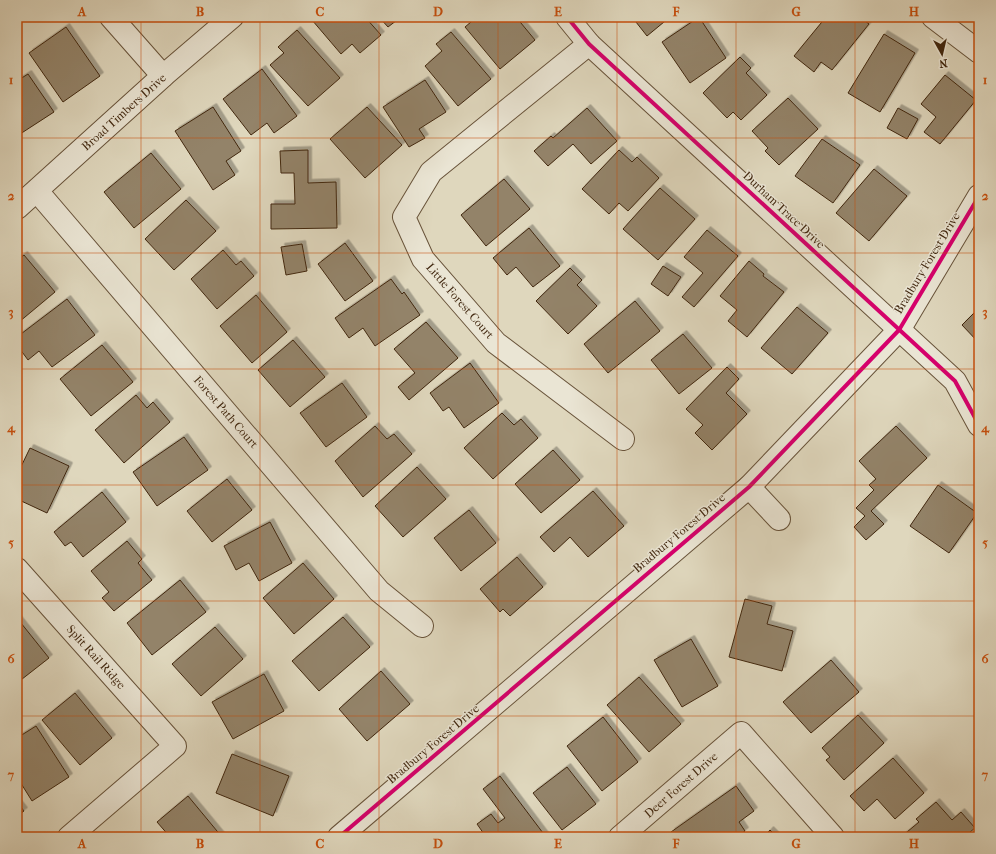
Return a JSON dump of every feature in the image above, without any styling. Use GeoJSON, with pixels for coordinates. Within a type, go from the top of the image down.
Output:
{"type":"FeatureCollection","features":[{"type":"Feature","properties":{"kind":"street"},"geometry":{"type":"LineString","coordinates":[[111,17],[163,76]]}},
{"type":"Feature","properties":{"kind":"street","name":"Broad Timbers Drive"},"geometry":{"type":"LineString","coordinates":[[17,208],[163,76],[232,17]]}},
{"type":"Feature","properties":{"kind":"street","name":"Durham Trace Drive"},"geometry":{"type":"LineString","coordinates":[[567,17],[589,44],[955,382],[979,425]]}},
{"type":"Feature","properties":{"kind":"street"},"geometry":{"type":"LineString","coordinates":[[933,17],[979,52]]}},
{"type":"Feature","properties":{"kind":"street","name":"Little Forest Court"},"geometry":{"type":"LineString","coordinates":[[589,44],[431,172],[404,217],[423,260],[496,343],[623,439]]}},
{"type":"Feature","properties":{"kind":"street","name":"Forest Path Court"},"geometry":{"type":"LineString","coordinates":[[37,191],[379,591],[422,626]]}},
{"type":"Feature","properties":{"kind":"street","name":"Bradbury Forest Drive"},"geometry":{"type":"LineString","coordinates":[[339,837],[749,487],[899,330],[979,196]]}},
{"type":"Feature","properties":{"kind":"street"},"geometry":{"type":"LineString","coordinates":[[749,487],[779,519]]}},
{"type":"Feature","properties":{"kind":"street","name":"Split Rail Ridge"},"geometry":{"type":"LineString","coordinates":[[17,569],[175,746],[69,837]]}},
{"type":"Feature","properties":{"kind":"street","name":"Deer Forest Drive"},"geometry":{"type":"LineString","coordinates":[[620,837],[741,733],[833,837]]}},
{"type":"Feature","properties":{"kind":"building"},"geometry":{"type":"Polygon","coordinates":[[[315,17],[365,17],[381,35],[360,53],[352,44],[341,54],[312,20],[315,17]]]}},
{"type":"Feature","properties":{"kind":"building"},"geometry":{"type":"Polygon","coordinates":[[[379,17],[401,17],[388,27],[379,17]]]}},
{"type":"Feature","properties":{"kind":"building"},"geometry":{"type":"Polygon","coordinates":[[[477,17],[516,17],[535,40],[500,69],[465,27],[477,17]]]}},
{"type":"Feature","properties":{"kind":"building"},"geometry":{"type":"Polygon","coordinates":[[[632,17],[670,17],[647,36],[632,17]]]}},
{"type":"Feature","properties":{"kind":"building"},"geometry":{"type":"Polygon","coordinates":[[[699,17],[726,58],[690,83],[662,42],[699,17]]]}},
{"type":"Feature","properties":{"kind":"building"},"geometry":{"type":"Polygon","coordinates":[[[826,17],[860,17],[869,24],[832,70],[821,62],[814,72],[794,56],[826,17]]]}},
{"type":"Feature","properties":{"kind":"building"},"geometry":{"type":"Polygon","coordinates":[[[66,27],[100,76],[63,102],[29,53],[66,27]]]}},
{"type":"Feature","properties":{"kind":"building"},"geometry":{"type":"Polygon","coordinates":[[[297,30],[340,78],[308,106],[270,65],[284,53],[278,47],[297,30]]]}},
{"type":"Feature","properties":{"kind":"building"},"geometry":{"type":"Polygon","coordinates":[[[451,32],[491,79],[458,106],[425,66],[442,51],[436,44],[451,32]]]}},
{"type":"Feature","properties":{"kind":"building"},"geometry":{"type":"Polygon","coordinates":[[[884,34],[915,53],[880,112],[848,93],[884,34]]]}},
{"type":"Feature","properties":{"kind":"building"},"geometry":{"type":"Polygon","coordinates":[[[740,57],[751,68],[746,73],[767,95],[741,120],[733,112],[727,118],[703,93],[740,57]]]}},
{"type":"Feature","properties":{"kind":"building"},"geometry":{"type":"Polygon","coordinates":[[[262,69],[297,116],[274,133],[267,123],[251,135],[223,99],[262,69]]]}},
{"type":"Feature","properties":{"kind":"building"},"geometry":{"type":"Polygon","coordinates":[[[28,74],[54,112],[17,136],[17,81],[28,74]]]}},
{"type":"Feature","properties":{"kind":"building"},"geometry":{"type":"Polygon","coordinates":[[[945,75],[976,100],[940,144],[924,132],[936,117],[921,104],[945,75]]]}},
{"type":"Feature","properties":{"kind":"building"},"geometry":{"type":"Polygon","coordinates":[[[425,80],[446,112],[419,129],[425,138],[409,147],[383,107],[425,80]]]}},
{"type":"Feature","properties":{"kind":"building"},"geometry":{"type":"Polygon","coordinates":[[[788,98],[818,129],[779,165],[765,151],[768,148],[752,131],[788,98]]]}},
{"type":"Feature","properties":{"kind":"building"},"geometry":{"type":"Polygon","coordinates":[[[213,107],[241,151],[226,161],[235,175],[213,190],[175,131],[213,107]]]}},
{"type":"Feature","properties":{"kind":"building"},"geometry":{"type":"Polygon","coordinates":[[[367,107],[402,145],[365,178],[330,139],[367,107]]]}},
{"type":"Feature","properties":{"kind":"building"},"geometry":{"type":"Polygon","coordinates":[[[587,108],[617,141],[591,164],[573,144],[548,166],[534,151],[551,136],[553,138],[587,108]]]}},
{"type":"Feature","properties":{"kind":"building"},"geometry":{"type":"Polygon","coordinates":[[[898,108],[918,119],[907,139],[887,128],[898,108]]]}},
{"type":"Feature","properties":{"kind":"building"},"geometry":{"type":"Polygon","coordinates":[[[822,139],[860,165],[833,203],[795,176],[822,139]]]}},
{"type":"Feature","properties":{"kind":"building"},"geometry":{"type":"Polygon","coordinates":[[[308,150],[308,183],[336,182],[337,228],[271,229],[271,204],[295,204],[294,173],[281,173],[280,151],[308,150]]]}},
{"type":"Feature","properties":{"kind":"building"},"geometry":{"type":"Polygon","coordinates":[[[619,150],[632,162],[637,157],[659,178],[628,211],[619,203],[609,214],[582,189],[619,150]]]}},
{"type":"Feature","properties":{"kind":"building"},"geometry":{"type":"Polygon","coordinates":[[[151,153],[181,189],[134,228],[104,192],[151,153]]]}},
{"type":"Feature","properties":{"kind":"building"},"geometry":{"type":"Polygon","coordinates":[[[874,169],[907,196],[869,241],[836,213],[874,169]]]}},
{"type":"Feature","properties":{"kind":"building"},"geometry":{"type":"Polygon","coordinates":[[[504,179],[530,209],[486,246],[461,215],[504,179]]]}},
{"type":"Feature","properties":{"kind":"building"},"geometry":{"type":"Polygon","coordinates":[[[660,188],[695,219],[658,260],[623,229],[660,188]]]}},
{"type":"Feature","properties":{"kind":"building"},"geometry":{"type":"Polygon","coordinates":[[[186,200],[216,231],[174,270],[145,239],[186,200]]]}},
{"type":"Feature","properties":{"kind":"building"},"geometry":{"type":"Polygon","coordinates":[[[529,228],[560,266],[533,287],[516,267],[507,275],[493,258],[529,228]]]}},
{"type":"Feature","properties":{"kind":"building"},"geometry":{"type":"Polygon","coordinates":[[[707,230],[738,256],[694,307],[682,297],[703,273],[684,257],[707,230]]]}},
{"type":"Feature","properties":{"kind":"building"},"geometry":{"type":"Polygon","coordinates":[[[345,243],[373,281],[345,301],[318,264],[345,243]]]}},
{"type":"Feature","properties":{"kind":"building"},"geometry":{"type":"Polygon","coordinates":[[[302,244],[307,271],[286,275],[281,247],[302,244]]]}},
{"type":"Feature","properties":{"kind":"building"},"geometry":{"type":"Polygon","coordinates":[[[223,250],[236,265],[241,261],[254,276],[217,309],[191,279],[223,250]]]}},
{"type":"Feature","properties":{"kind":"building"},"geometry":{"type":"Polygon","coordinates":[[[24,255],[55,292],[19,322],[17,319],[17,260],[24,255]]]}},
{"type":"Feature","properties":{"kind":"building"},"geometry":{"type":"Polygon","coordinates":[[[749,261],[764,274],[763,276],[784,292],[747,337],[728,321],[737,310],[720,296],[749,261]]]}},
{"type":"Feature","properties":{"kind":"building"},"geometry":{"type":"Polygon","coordinates":[[[663,266],[681,277],[668,296],[651,284],[663,266]]]}},
{"type":"Feature","properties":{"kind":"building"},"geometry":{"type":"Polygon","coordinates":[[[570,268],[582,280],[577,285],[597,306],[568,334],[536,301],[570,268]]]}},
{"type":"Feature","properties":{"kind":"building"},"geometry":{"type":"Polygon","coordinates":[[[391,279],[402,294],[404,292],[420,315],[375,346],[363,328],[349,338],[335,318],[391,279]]]}},
{"type":"Feature","properties":{"kind":"building"},"geometry":{"type":"Polygon","coordinates":[[[256,295],[287,332],[252,363],[220,326],[256,295]]]}},
{"type":"Feature","properties":{"kind":"building"},"geometry":{"type":"Polygon","coordinates":[[[67,299],[95,335],[52,367],[39,351],[28,360],[17,345],[17,337],[67,299]]]}},
{"type":"Feature","properties":{"kind":"building"},"geometry":{"type":"Polygon","coordinates":[[[635,301],[660,331],[608,373],[584,344],[635,301]]]}},
{"type":"Feature","properties":{"kind":"building"},"geometry":{"type":"Polygon","coordinates":[[[797,307],[828,333],[792,374],[761,348],[797,307]]]}},
{"type":"Feature","properties":{"kind":"building"},"geometry":{"type":"Polygon","coordinates":[[[979,308],[979,343],[962,325],[979,308]]]}},
{"type":"Feature","properties":{"kind":"building"},"geometry":{"type":"Polygon","coordinates":[[[426,322],[458,358],[409,400],[398,387],[415,373],[394,349],[426,322]]]}},
{"type":"Feature","properties":{"kind":"building"},"geometry":{"type":"Polygon","coordinates":[[[683,334],[712,368],[679,394],[651,360],[683,334]]]}},
{"type":"Feature","properties":{"kind":"building"},"geometry":{"type":"Polygon","coordinates":[[[293,340],[325,377],[290,407],[258,370],[293,340]]]}},
{"type":"Feature","properties":{"kind":"building"},"geometry":{"type":"Polygon","coordinates":[[[102,345],[133,382],[91,416],[60,379],[102,345]]]}},
{"type":"Feature","properties":{"kind":"building"},"geometry":{"type":"Polygon","coordinates":[[[470,363],[499,403],[464,428],[449,407],[443,411],[430,393],[470,363]]]}},
{"type":"Feature","properties":{"kind":"building"},"geometry":{"type":"Polygon","coordinates":[[[727,367],[739,379],[726,393],[747,414],[712,450],[695,433],[703,425],[686,409],[727,367]]]}},
{"type":"Feature","properties":{"kind":"building"},"geometry":{"type":"Polygon","coordinates":[[[342,383],[367,417],[326,447],[300,413],[342,383]]]}},
{"type":"Feature","properties":{"kind":"building"},"geometry":{"type":"Polygon","coordinates":[[[136,395],[147,408],[153,402],[170,422],[124,463],[95,430],[136,395]]]}},
{"type":"Feature","properties":{"kind":"building"},"geometry":{"type":"Polygon","coordinates":[[[502,413],[514,425],[521,419],[538,438],[493,479],[464,448],[502,413]]]}},
{"type":"Feature","properties":{"kind":"building"},"geometry":{"type":"Polygon","coordinates":[[[375,426],[387,439],[394,434],[412,454],[363,497],[335,461],[375,426]]]}},
{"type":"Feature","properties":{"kind":"building"},"geometry":{"type":"Polygon","coordinates":[[[896,426],[927,458],[871,511],[884,524],[866,540],[854,527],[865,516],[856,508],[874,490],[869,485],[876,479],[859,461],[896,426]]]}},
{"type":"Feature","properties":{"kind":"building"},"geometry":{"type":"Polygon","coordinates":[[[184,437],[208,470],[157,506],[133,472],[184,437]]]}},
{"type":"Feature","properties":{"kind":"building"},"geometry":{"type":"Polygon","coordinates":[[[30,448],[69,466],[47,513],[17,499],[17,475],[30,448]]]}},
{"type":"Feature","properties":{"kind":"building"},"geometry":{"type":"Polygon","coordinates":[[[553,450],[580,480],[541,513],[515,484],[553,450]]]}},
{"type":"Feature","properties":{"kind":"building"},"geometry":{"type":"Polygon","coordinates":[[[417,467],[446,499],[403,537],[375,506],[417,467]]]}},
{"type":"Feature","properties":{"kind":"building"},"geometry":{"type":"Polygon","coordinates":[[[227,479],[252,510],[212,542],[187,511],[227,479]]]}},
{"type":"Feature","properties":{"kind":"building"},"geometry":{"type":"Polygon","coordinates":[[[938,485],[977,513],[949,553],[910,526],[938,485]]]}},
{"type":"Feature","properties":{"kind":"building"},"geometry":{"type":"Polygon","coordinates":[[[593,491],[624,526],[588,557],[570,537],[554,552],[540,537],[593,491]]]}},
{"type":"Feature","properties":{"kind":"building"},"geometry":{"type":"Polygon","coordinates":[[[102,492],[126,522],[83,557],[71,542],[65,546],[54,532],[102,492]]]}},
{"type":"Feature","properties":{"kind":"building"},"geometry":{"type":"Polygon","coordinates":[[[469,510],[496,543],[461,571],[434,538],[469,510]]]}},
{"type":"Feature","properties":{"kind":"building"},"geometry":{"type":"Polygon","coordinates":[[[270,522],[292,563],[259,581],[249,563],[236,570],[224,546],[270,522]]]}},
{"type":"Feature","properties":{"kind":"building"},"geometry":{"type":"Polygon","coordinates":[[[127,541],[142,559],[138,563],[152,580],[114,611],[102,598],[109,592],[91,571],[127,541]]]}},
{"type":"Feature","properties":{"kind":"building"},"geometry":{"type":"Polygon","coordinates":[[[517,557],[543,587],[510,616],[503,609],[500,612],[480,589],[517,557]]]}},
{"type":"Feature","properties":{"kind":"building"},"geometry":{"type":"Polygon","coordinates":[[[303,563],[334,599],[294,634],[263,598],[303,563]]]}},
{"type":"Feature","properties":{"kind":"building"},"geometry":{"type":"Polygon","coordinates":[[[180,580],[206,612],[152,655],[127,623],[180,580]]]}},
{"type":"Feature","properties":{"kind":"building"},"geometry":{"type":"Polygon","coordinates":[[[745,599],[772,606],[767,624],[793,631],[782,671],[729,657],[745,599]]]}},
{"type":"Feature","properties":{"kind":"building"},"geometry":{"type":"Polygon","coordinates":[[[343,617],[370,647],[319,691],[292,661],[343,617]]]}},
{"type":"Feature","properties":{"kind":"building"},"geometry":{"type":"Polygon","coordinates":[[[17,618],[49,658],[17,683],[17,618]]]}},
{"type":"Feature","properties":{"kind":"building"},"geometry":{"type":"Polygon","coordinates":[[[215,627],[243,659],[201,696],[172,664],[215,627]]]}},
{"type":"Feature","properties":{"kind":"building"},"geometry":{"type":"Polygon","coordinates":[[[691,639],[718,686],[682,707],[654,660],[691,639]]]}},
{"type":"Feature","properties":{"kind":"building"},"geometry":{"type":"Polygon","coordinates":[[[831,660],[859,692],[811,733],[783,702],[831,660]]]}},
{"type":"Feature","properties":{"kind":"building"},"geometry":{"type":"Polygon","coordinates":[[[381,671],[410,704],[367,741],[339,709],[381,671]]]}},
{"type":"Feature","properties":{"kind":"building"},"geometry":{"type":"Polygon","coordinates":[[[264,674],[284,711],[233,739],[212,702],[264,674]]]}},
{"type":"Feature","properties":{"kind":"building"},"geometry":{"type":"Polygon","coordinates":[[[639,677],[681,724],[649,752],[607,705],[639,677]]]}},
{"type":"Feature","properties":{"kind":"building"},"geometry":{"type":"Polygon","coordinates":[[[75,693],[112,738],[80,765],[42,720],[75,693]]]}},
{"type":"Feature","properties":{"kind":"building"},"geometry":{"type":"Polygon","coordinates":[[[858,715],[884,743],[844,780],[826,760],[830,757],[822,748],[858,715]]]}},
{"type":"Feature","properties":{"kind":"building"},"geometry":{"type":"Polygon","coordinates":[[[603,717],[638,762],[602,791],[567,746],[603,717]]]}},
{"type":"Feature","properties":{"kind":"building"},"geometry":{"type":"Polygon","coordinates":[[[36,726],[69,777],[32,801],[17,777],[17,738],[36,726]]]}},
{"type":"Feature","properties":{"kind":"building"},"geometry":{"type":"Polygon","coordinates":[[[232,754],[289,776],[273,816],[216,793],[232,754]]]}},
{"type":"Feature","properties":{"kind":"building"},"geometry":{"type":"Polygon","coordinates":[[[893,758],[924,793],[895,819],[877,799],[864,811],[850,796],[893,758]]]}},
{"type":"Feature","properties":{"kind":"building"},"geometry":{"type":"Polygon","coordinates":[[[567,767],[596,804],[562,830],[533,793],[567,767]]]}},
{"type":"Feature","properties":{"kind":"building"},"geometry":{"type":"Polygon","coordinates":[[[500,776],[546,837],[486,837],[477,824],[491,814],[498,823],[505,818],[483,789],[500,776]]]}},
{"type":"Feature","properties":{"kind":"building"},"geometry":{"type":"Polygon","coordinates":[[[736,786],[754,811],[739,822],[745,831],[737,837],[674,837],[671,832],[736,786]]]}},
{"type":"Feature","properties":{"kind":"building"},"geometry":{"type":"Polygon","coordinates":[[[188,796],[222,837],[170,837],[157,822],[188,796]]]}},
{"type":"Feature","properties":{"kind":"building"},"geometry":{"type":"Polygon","coordinates":[[[17,802],[24,811],[17,816],[17,802]]]}},
{"type":"Feature","properties":{"kind":"building"},"geometry":{"type":"Polygon","coordinates":[[[936,802],[952,820],[961,812],[975,828],[964,837],[901,837],[919,822],[916,819],[936,802]]]}},
{"type":"Feature","properties":{"kind":"building"},"geometry":{"type":"Polygon","coordinates":[[[770,830],[777,837],[764,837],[770,830]]]}},
{"type":"Feature","properties":{"kind":"cycle path"},"geometry":{"type":"LineString","coordinates":[[567,17],[589,44],[955,381],[979,425]]}},
{"type":"Feature","properties":{"kind":"cycle path"},"geometry":{"type":"LineString","coordinates":[[339,837],[749,487],[899,330],[979,196]]}}]}
